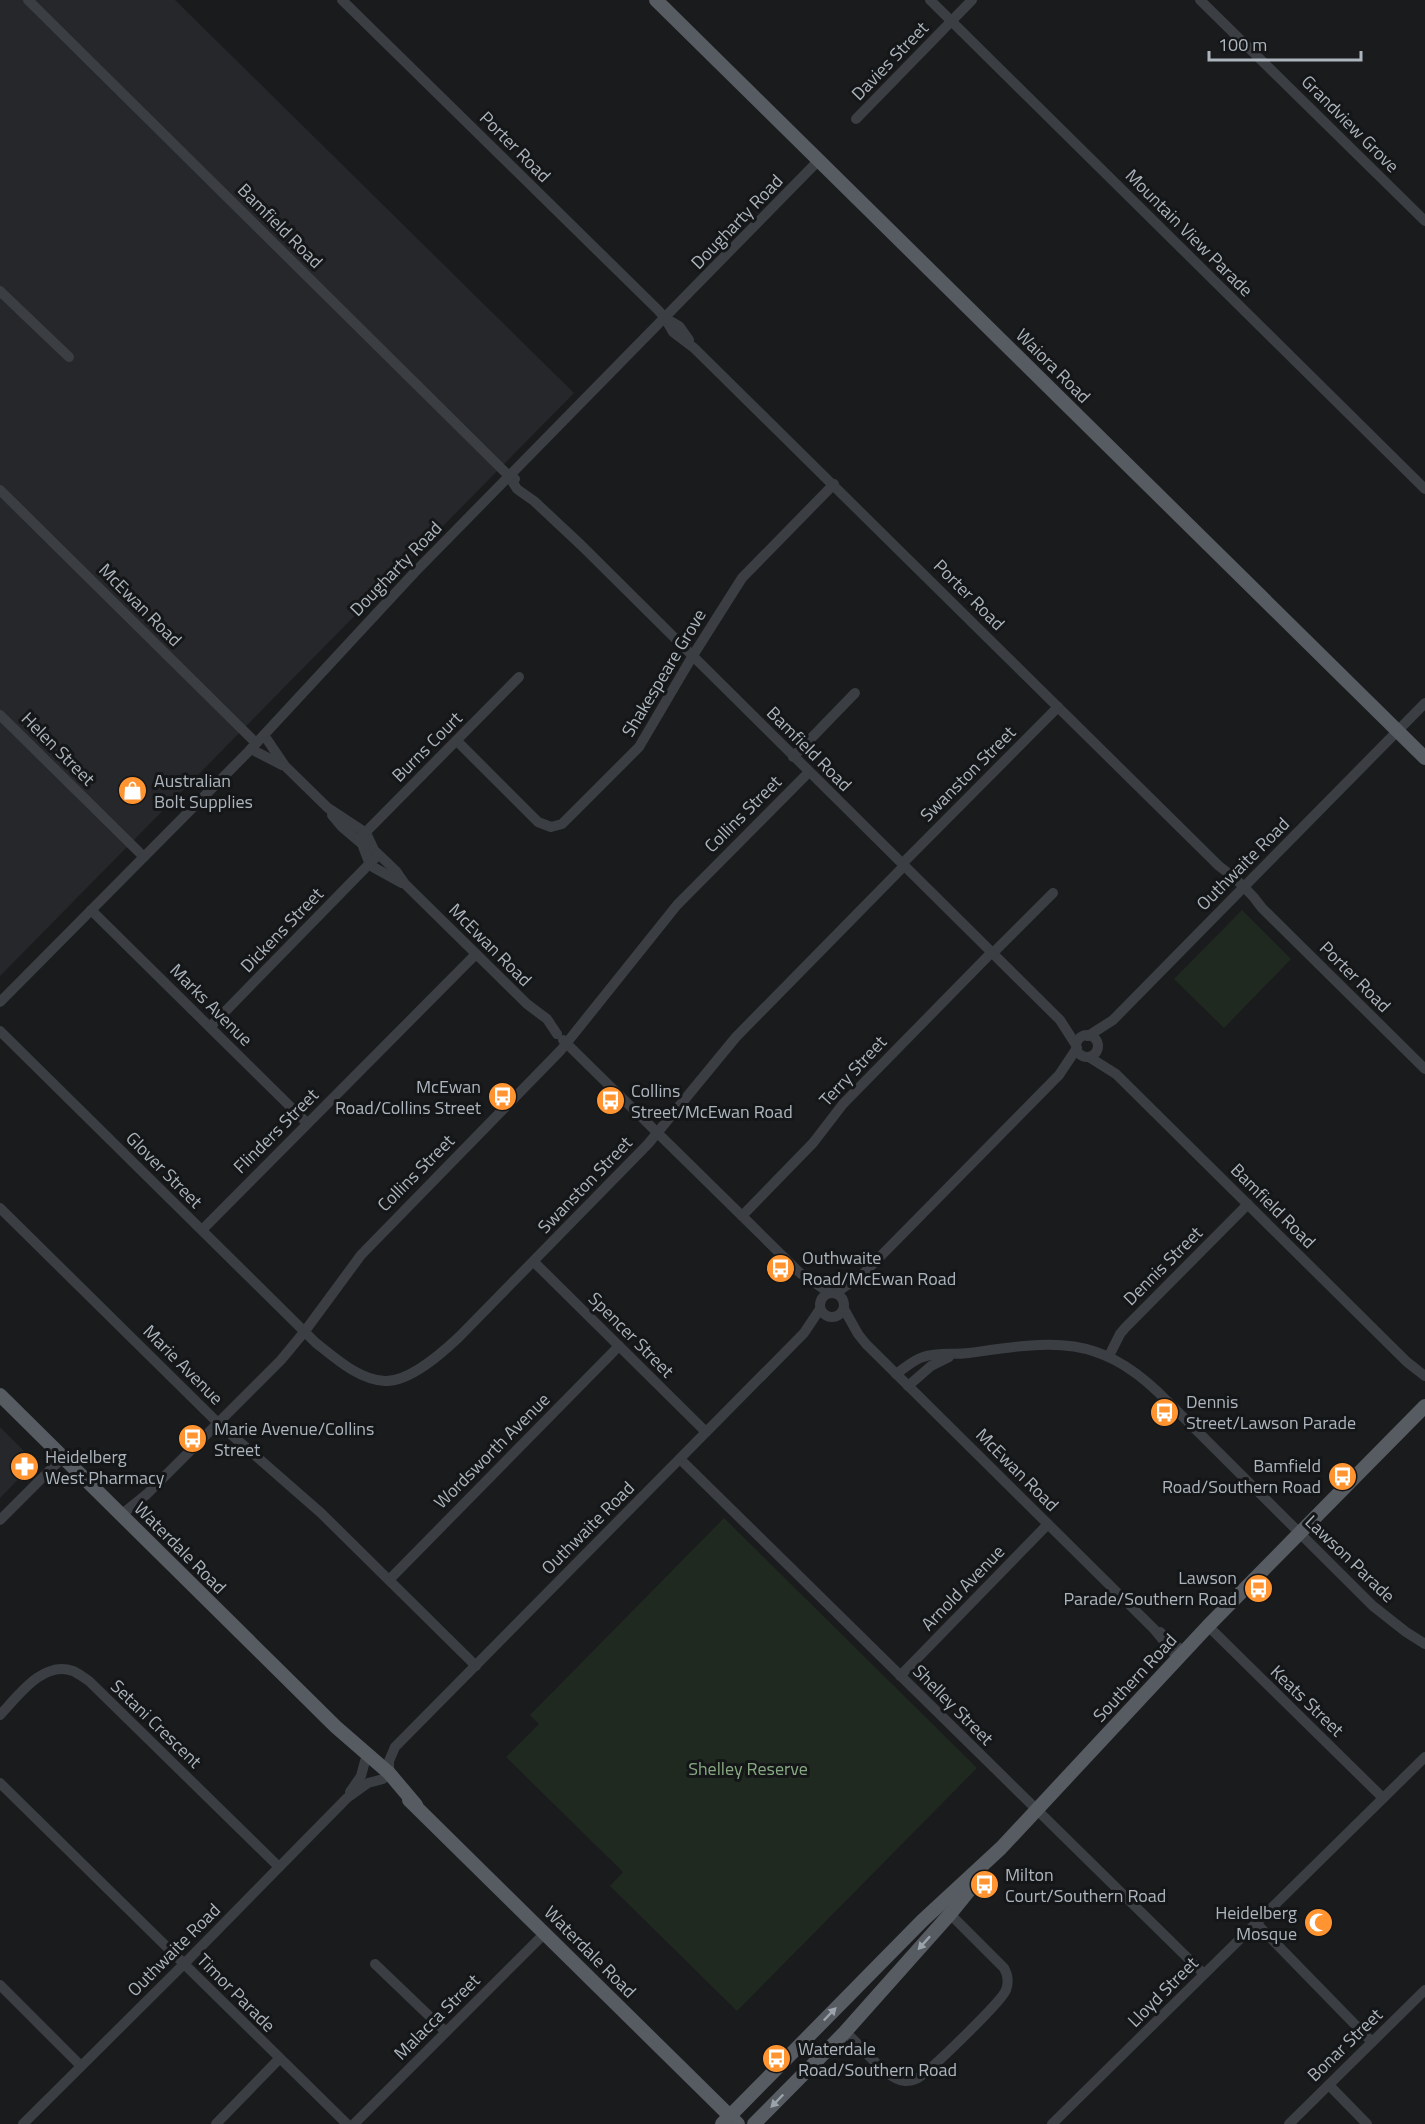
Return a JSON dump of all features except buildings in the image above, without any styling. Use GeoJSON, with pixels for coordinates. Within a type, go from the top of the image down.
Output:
{"type":"FeatureCollection","features":[{"type":"Feature","properties":{"kind":"main road","name":"Waiora Road"},"geometry":{"type":"LineString","coordinates":[[656,0],[1425,758]]}},
{"type":"Feature","properties":{"kind":"main road","name":"Waterdale Road"},"geometry":{"type":"LineString","coordinates":[[0,1395],[545,1933],[730,2121]]}},
{"type":"Feature","properties":{"kind":"main road","name":"Southern Road"},"geometry":{"type":"LineString","coordinates":[[730,2121],[922,1921],[1001,1848],[1208,1626],[1425,1406]]}},
{"type":"Feature","properties":{"kind":"main road","name":"Southern Road"},"geometry":{"type":"LineString","coordinates":[[754,2124],[845,2031],[950,1914],[1001,1848]]}},
{"type":"Feature","properties":{"kind":"street","name":"Bamfield Road"},"geometry":{"type":"LineString","coordinates":[[28,0],[509,476],[522,484],[534,501],[1060,1020],[1087,1036]]}},
{"type":"Feature","properties":{"kind":"street","name":"Porter Road"},"geometry":{"type":"LineString","coordinates":[[342,0],[665,318],[679,326],[694,348],[1425,1069]]}},
{"type":"Feature","properties":{"kind":"street","name":"Mountain View Parade"},"geometry":{"type":"LineString","coordinates":[[930,0],[1425,489]]}},
{"type":"Feature","properties":{"kind":"street","name":"Davies Street"},"geometry":{"type":"LineString","coordinates":[[856,119],[972,0]]}},
{"type":"Feature","properties":{"kind":"street","name":"Grandview Grove"},"geometry":{"type":"LineString","coordinates":[[1200,0],[1425,221]]}},
{"type":"Feature","properties":{"kind":"street","name":"Dougharty Road"},"geometry":{"type":"LineString","coordinates":[[0,1002],[257,742],[414,573],[819,160]]}},
{"type":"Feature","properties":{"kind":"street"},"geometry":{"type":"LineString","coordinates":[[0,291],[69,357]]}},
{"type":"Feature","properties":{"kind":"street","name":"Shakespeare Grove"},"geometry":{"type":"LineString","coordinates":[[457,741],[538,822],[556,826],[573,815],[635,752],[747,571],[834,484]]}},
{"type":"Feature","properties":{"kind":"street","name":"McEwan Road"},"geometry":{"type":"LineString","coordinates":[[0,490],[257,742],[328,808],[337,822],[362,837],[396,871],[405,884],[527,1004],[547,1019],[557,1035],[800,1273],[838,1299],[858,1334]]}},
{"type":"Feature","properties":{"kind":"street","name":"Burns Court"},"geometry":{"type":"LineString","coordinates":[[362,837],[519,677]]}},
{"type":"Feature","properties":{"kind":"street"},"geometry":{"type":"LineString","coordinates":[[793,757],[855,693]]}},
{"type":"Feature","properties":{"kind":"street","name":"Outhwaite Road"},"geometry":{"type":"LineString","coordinates":[[1097,1046],[1113,1020],[1425,704]]}},
{"type":"Feature","properties":{"kind":"street","name":"Swanston Street"},"geometry":{"type":"LineString","coordinates":[[305,1331],[316,1343],[352,1369],[382,1381],[394,1380],[419,1369],[443,1352],[534,1262],[658,1133],[736,1037],[1058,707]]}},
{"type":"Feature","properties":{"kind":"street","name":"Helen Street"},"geometry":{"type":"LineString","coordinates":[[0,715],[144,857]]}},
{"type":"Feature","properties":{"kind":"street","name":"McEwan Road"},"geometry":{"type":"LineString","coordinates":[[257,742],[285,766]]}},
{"type":"Feature","properties":{"kind":"street","name":"Collins Street"},"geometry":{"type":"LineString","coordinates":[[124,1518],[281,1360],[368,1246],[566,1043],[677,905],[808,772]]}},
{"type":"Feature","properties":{"kind":"street","name":"McEwan Road"},"geometry":{"type":"LineString","coordinates":[[362,837],[370,864],[405,884]]}},
{"type":"Feature","properties":{"kind":"street","name":"Dickens Street"},"geometry":{"type":"LineString","coordinates":[[210,1027],[378,855]]}},
{"type":"Feature","properties":{"kind":"street","name":"Terry Street"},"geometry":{"type":"LineString","coordinates":[[742,1216],[813,1143],[843,1104],[1053,893]]}},
{"type":"Feature","properties":{"kind":"street","name":"Marks Avenue"},"geometry":{"type":"LineString","coordinates":[[91,910],[307,1123]]}},
{"type":"Feature","properties":{"kind":"street","name":"Flinders Street"},"geometry":{"type":"LineString","coordinates":[[202,1230],[476,954]]}},
{"type":"Feature","properties":{"kind":"street","name":"Bamfield Road"},"geometry":{"type":"LineString","coordinates":[[1060,1020],[1076,1047]]}},
{"type":"Feature","properties":{"kind":"street","name":"Outhwaite Road"},"geometry":{"type":"LineString","coordinates":[[1087,1036],[1113,1020]]}},
{"type":"Feature","properties":{"kind":"street","name":"Glover Street"},"geometry":{"type":"LineString","coordinates":[[0,1031],[305,1331]]}},
{"type":"Feature","properties":{"kind":"street"},"geometry":{"type":"LineString","coordinates":[[838,1299],[1059,1075],[1095,1054],[1097,1046],[1094,1039],[1087,1036],[1079,1039],[1059,1075]]}},
{"type":"Feature","properties":{"kind":"street","name":"Bamfield Road"},"geometry":{"type":"LineString","coordinates":[[1097,1046],[1116,1074],[1407,1362],[1425,1384]]}},
{"type":"Feature","properties":{"kind":"street"},"geometry":{"type":"LineString","coordinates":[[1076,1047],[1080,1054],[1087,1057]]}},
{"type":"Feature","properties":{"kind":"street","name":"Bamfield Road"},"geometry":{"type":"LineString","coordinates":[[1087,1057],[1116,1074]]}},
{"type":"Feature","properties":{"kind":"street","name":"Dennis Street"},"geometry":{"type":"LineString","coordinates":[[1109,1356],[1125,1328],[1248,1204]]}},
{"type":"Feature","properties":{"kind":"street","name":"Marie Avenue"},"geometry":{"type":"LineString","coordinates":[[0,1208],[218,1424],[321,1513],[476,1666]]}},
{"type":"Feature","properties":{"kind":"street","name":"Spencer Street"},"geometry":{"type":"LineString","coordinates":[[534,1262],[706,1432]]}},
{"type":"Feature","properties":{"kind":"street","name":"McEwan Road"},"geometry":{"type":"LineString","coordinates":[[800,1273],[820,1306]]}},
{"type":"Feature","properties":{"kind":"street"},"geometry":{"type":"LineString","coordinates":[[823,1296],[838,1299],[840,1314],[832,1317],[824,1314],[820,1306],[823,1296]]}},
{"type":"Feature","properties":{"kind":"street","name":"Outhwaite Road"},"geometry":{"type":"LineString","coordinates":[[347,1798],[361,1776],[368,1758],[395,1747],[476,1666],[804,1333],[820,1306]]}},
{"type":"Feature","properties":{"kind":"street","name":"Outhwaite Road"},"geometry":{"type":"LineString","coordinates":[[804,1333],[832,1317]]}},
{"type":"Feature","properties":{"kind":"street","name":"McEwan Road"},"geometry":{"type":"LineString","coordinates":[[832,1317],[858,1334],[1181,1655]]}},
{"type":"Feature","properties":{"kind":"street","name":"Lawson Parade"},"geometry":{"type":"LineString","coordinates":[[896,1374],[922,1357],[1033,1344],[1080,1347],[1109,1356],[1148,1382],[1373,1606],[1425,1644]]}},
{"type":"Feature","properties":{"kind":"street","name":"Wordsworth Avenue"},"geometry":{"type":"LineString","coordinates":[[389,1580],[619,1346]]}},
{"type":"Feature","properties":{"kind":"street","name":"Lawson Parade"},"geometry":{"type":"LineString","coordinates":[[908,1386],[931,1366],[953,1355]]}},
{"type":"Feature","properties":{"kind":"street","name":"Bamfield Road"},"geometry":{"type":"LineString","coordinates":[[1407,1362],[1425,1376]]}},
{"type":"Feature","properties":{"kind":"street"},"geometry":{"type":"LineString","coordinates":[[0,1520],[63,1457]]}},
{"type":"Feature","properties":{"kind":"street","name":"Shelley Street"},"geometry":{"type":"LineString","coordinates":[[680,1459],[1204,1974]]}},
{"type":"Feature","properties":{"kind":"street","name":"Arnold Avenue"},"geometry":{"type":"LineString","coordinates":[[900,1676],[1048,1524]]}},
{"type":"Feature","properties":{"kind":"street","name":"Keats Street"},"geometry":{"type":"LineString","coordinates":[[1208,1626],[1383,1798]]}},
{"type":"Feature","properties":{"kind":"street","name":"Setani Crescent"},"geometry":{"type":"LineString","coordinates":[[0,1715],[36,1679],[54,1669],[73,1671],[89,1681],[279,1867]]}},
{"type":"Feature","properties":{"kind":"street"},"geometry":{"type":"LineString","coordinates":[[386,1776],[395,1747]]}},
{"type":"Feature","properties":{"kind":"street","name":"Lloyd Street"},"geometry":{"type":"LineString","coordinates":[[1052,2124],[1425,1757]]}},
{"type":"Feature","properties":{"kind":"street","name":"Outhwaite Road"},"geometry":{"type":"LineString","coordinates":[[23,2124],[347,1798],[368,1783],[386,1776]]}},
{"type":"Feature","properties":{"kind":"street","name":"Timor Parade"},"geometry":{"type":"LineString","coordinates":[[0,1783],[347,2124]]}},
{"type":"Feature","properties":{"kind":"street"},"geometry":{"type":"LineString","coordinates":[[845,2031],[889,2073],[899,2080],[910,2081],[919,2077],[933,2065],[1000,2000],[1008,1984],[1004,1968],[950,1914]]}},
{"type":"Feature","properties":{"kind":"street"},"geometry":{"type":"LineString","coordinates":[[1256,1923],[1372,2042]]}},
{"type":"Feature","properties":{"kind":"street","name":"Malacca Street"},"geometry":{"type":"LineString","coordinates":[[354,2124],[545,1933]]}},
{"type":"Feature","properties":{"kind":"street"},"geometry":{"type":"LineString","coordinates":[[375,1964],[445,2031]]}},
{"type":"Feature","properties":{"kind":"street"},"geometry":{"type":"LineString","coordinates":[[0,1985],[81,2066]]}},
{"type":"Feature","properties":{"kind":"street","name":"Bonar Street"},"geometry":{"type":"LineString","coordinates":[[1291,2123],[1372,2042],[1422,1998]]}},
{"type":"Feature","properties":{"kind":"street"},"geometry":{"type":"LineString","coordinates":[[216,2124],[279,2059]]}},
{"type":"Feature","properties":{"kind":"street"},"geometry":{"type":"LineString","coordinates":[[1329,2085],[1367,2124]]}},
{"type":"Feature","properties":{"kind":"shaded area"},"geometry":{"type":"Polygon","coordinates":[[[0,0],[175,0],[574,393],[0,976],[0,0]]]}},
{"type":"Feature","properties":{"kind":"shaded area"},"geometry":{"type":"Polygon","coordinates":[[[0,1427],[35,1462],[0,1498],[0,1427]]]}},
{"type":"Feature","properties":{"kind":"green space"},"geometry":{"type":"Polygon","coordinates":[[[1242,910],[1291,959],[1224,1028],[1174,979],[1242,910]]]}},
{"type":"Feature","properties":{"kind":"green space","name":"Shelley Reserve"},"geometry":{"type":"Polygon","coordinates":[[[724,1518],[977,1768],[737,2011],[610,1886],[623,1872],[506,1757],[539,1724],[530,1715],[724,1518]]]}},
{"type":"Feature","properties":{"kind":"place","name":"Australian Bolt Supplies"},"geometry":{"type":"Point","coordinates":[133,791]}},
{"type":"Feature","properties":{"kind":"place","name":"McEwan Road/Collins Street"},"geometry":{"type":"Point","coordinates":[502,1097]}},
{"type":"Feature","properties":{"kind":"place","name":"Collins Street/McEwan Road"},"geometry":{"type":"Point","coordinates":[610,1101]}},
{"type":"Feature","properties":{"kind":"place","name":"Outhwaite Road/McEwan Road"},"geometry":{"type":"Point","coordinates":[781,1268]}},
{"type":"Feature","properties":{"kind":"place","name":"Dennis Street/Lawson Parade"},"geometry":{"type":"Point","coordinates":[1165,1412]}},
{"type":"Feature","properties":{"kind":"place","name":"Marie Avenue/Collins Street"},"geometry":{"type":"Point","coordinates":[193,1439]}},
{"type":"Feature","properties":{"kind":"place","name":"Heidelberg West Pharmacy"},"geometry":{"type":"Point","coordinates":[24,1467]}},
{"type":"Feature","properties":{"kind":"place","name":"Bamfield Road/Southern Road"},"geometry":{"type":"Point","coordinates":[1342,1476]}},
{"type":"Feature","properties":{"kind":"place","name":"Lawson Parade/Southern Road"},"geometry":{"type":"Point","coordinates":[1258,1588]}},
{"type":"Feature","properties":{"kind":"place","name":"Milton Court/Southern Road"},"geometry":{"type":"Point","coordinates":[984,1885]}},
{"type":"Feature","properties":{"kind":"place","name":"Heidelberg Mosque"},"geometry":{"type":"Point","coordinates":[1318,1923]}},
{"type":"Feature","properties":{"kind":"place","name":"Waterdale Road/Southern Road"},"geometry":{"type":"Point","coordinates":[777,2059]}}]}
